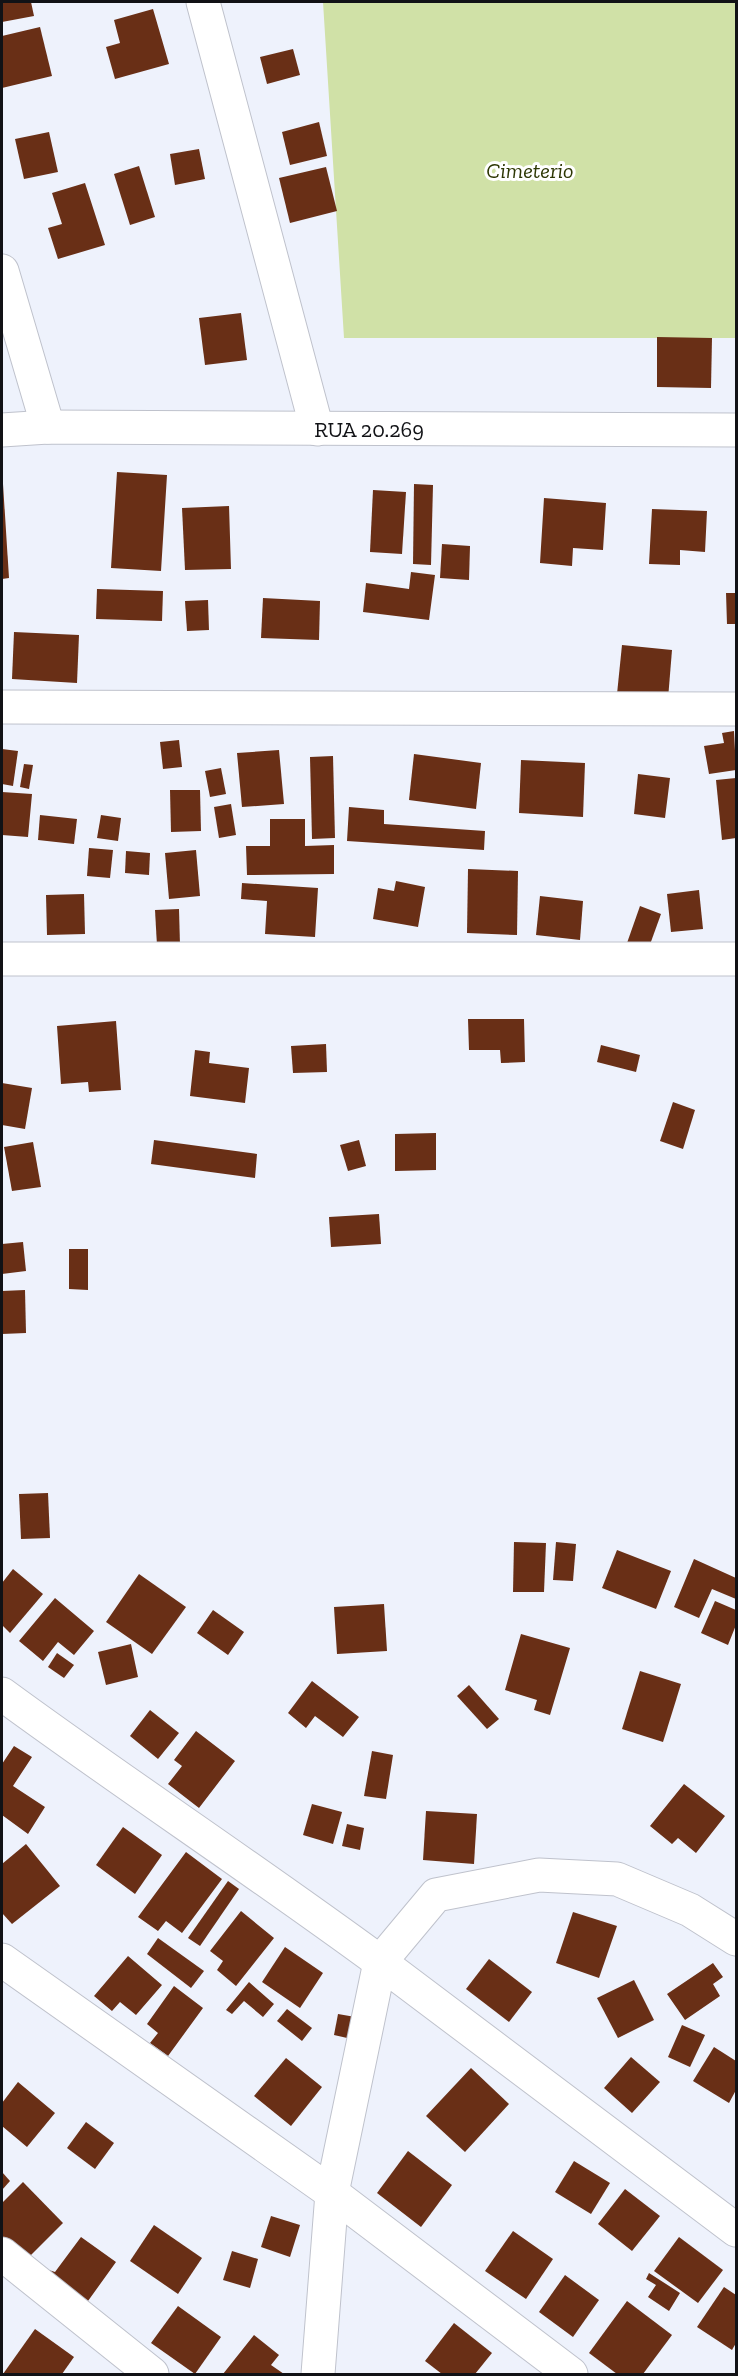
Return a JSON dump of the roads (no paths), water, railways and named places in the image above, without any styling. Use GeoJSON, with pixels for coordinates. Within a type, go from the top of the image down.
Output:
{"type":"FeatureCollection","features":[{"type":"Feature","properties":{"kind":"street"},"geometry":{"type":"LineString","coordinates":[[203,2],[316,429]]}},
{"type":"Feature","properties":{"kind":"street"},"geometry":{"type":"LineString","coordinates":[[2,271],[48,427]]}},
{"type":"Feature","properties":{"kind":"street","name":"RUA 20.269"},"geometry":{"type":"LineString","coordinates":[[2,430],[48,427],[736,430]]}},
{"type":"Feature","properties":{"kind":"street"},"geometry":{"type":"LineString","coordinates":[[2,707],[736,709]]}},
{"type":"Feature","properties":{"kind":"street"},"geometry":{"type":"LineString","coordinates":[[2,960],[736,959]]}},
{"type":"Feature","properties":{"kind":"street"},"geometry":{"type":"LineString","coordinates":[[2,1694],[100,1766],[281,1889],[736,2230]]}},
{"type":"Feature","properties":{"kind":"street"},"geometry":{"type":"LineString","coordinates":[[318,2374],[332,2193],[380,1962],[436,1895],[539,1875],[617,1879],[690,1910],[736,1939]]}},
{"type":"Feature","properties":{"kind":"street"},"geometry":{"type":"LineString","coordinates":[[2,1960],[332,2193],[571,2374]]}},
{"type":"Feature","properties":{"kind":"street"},"geometry":{"type":"LineString","coordinates":[[2,2254],[152,2374]]}},
{"type":"Feature","properties":{"kind":"park label","name":"Cimeterio"},"geometry":{"type":"Point","coordinates":[530,170]}}]}
